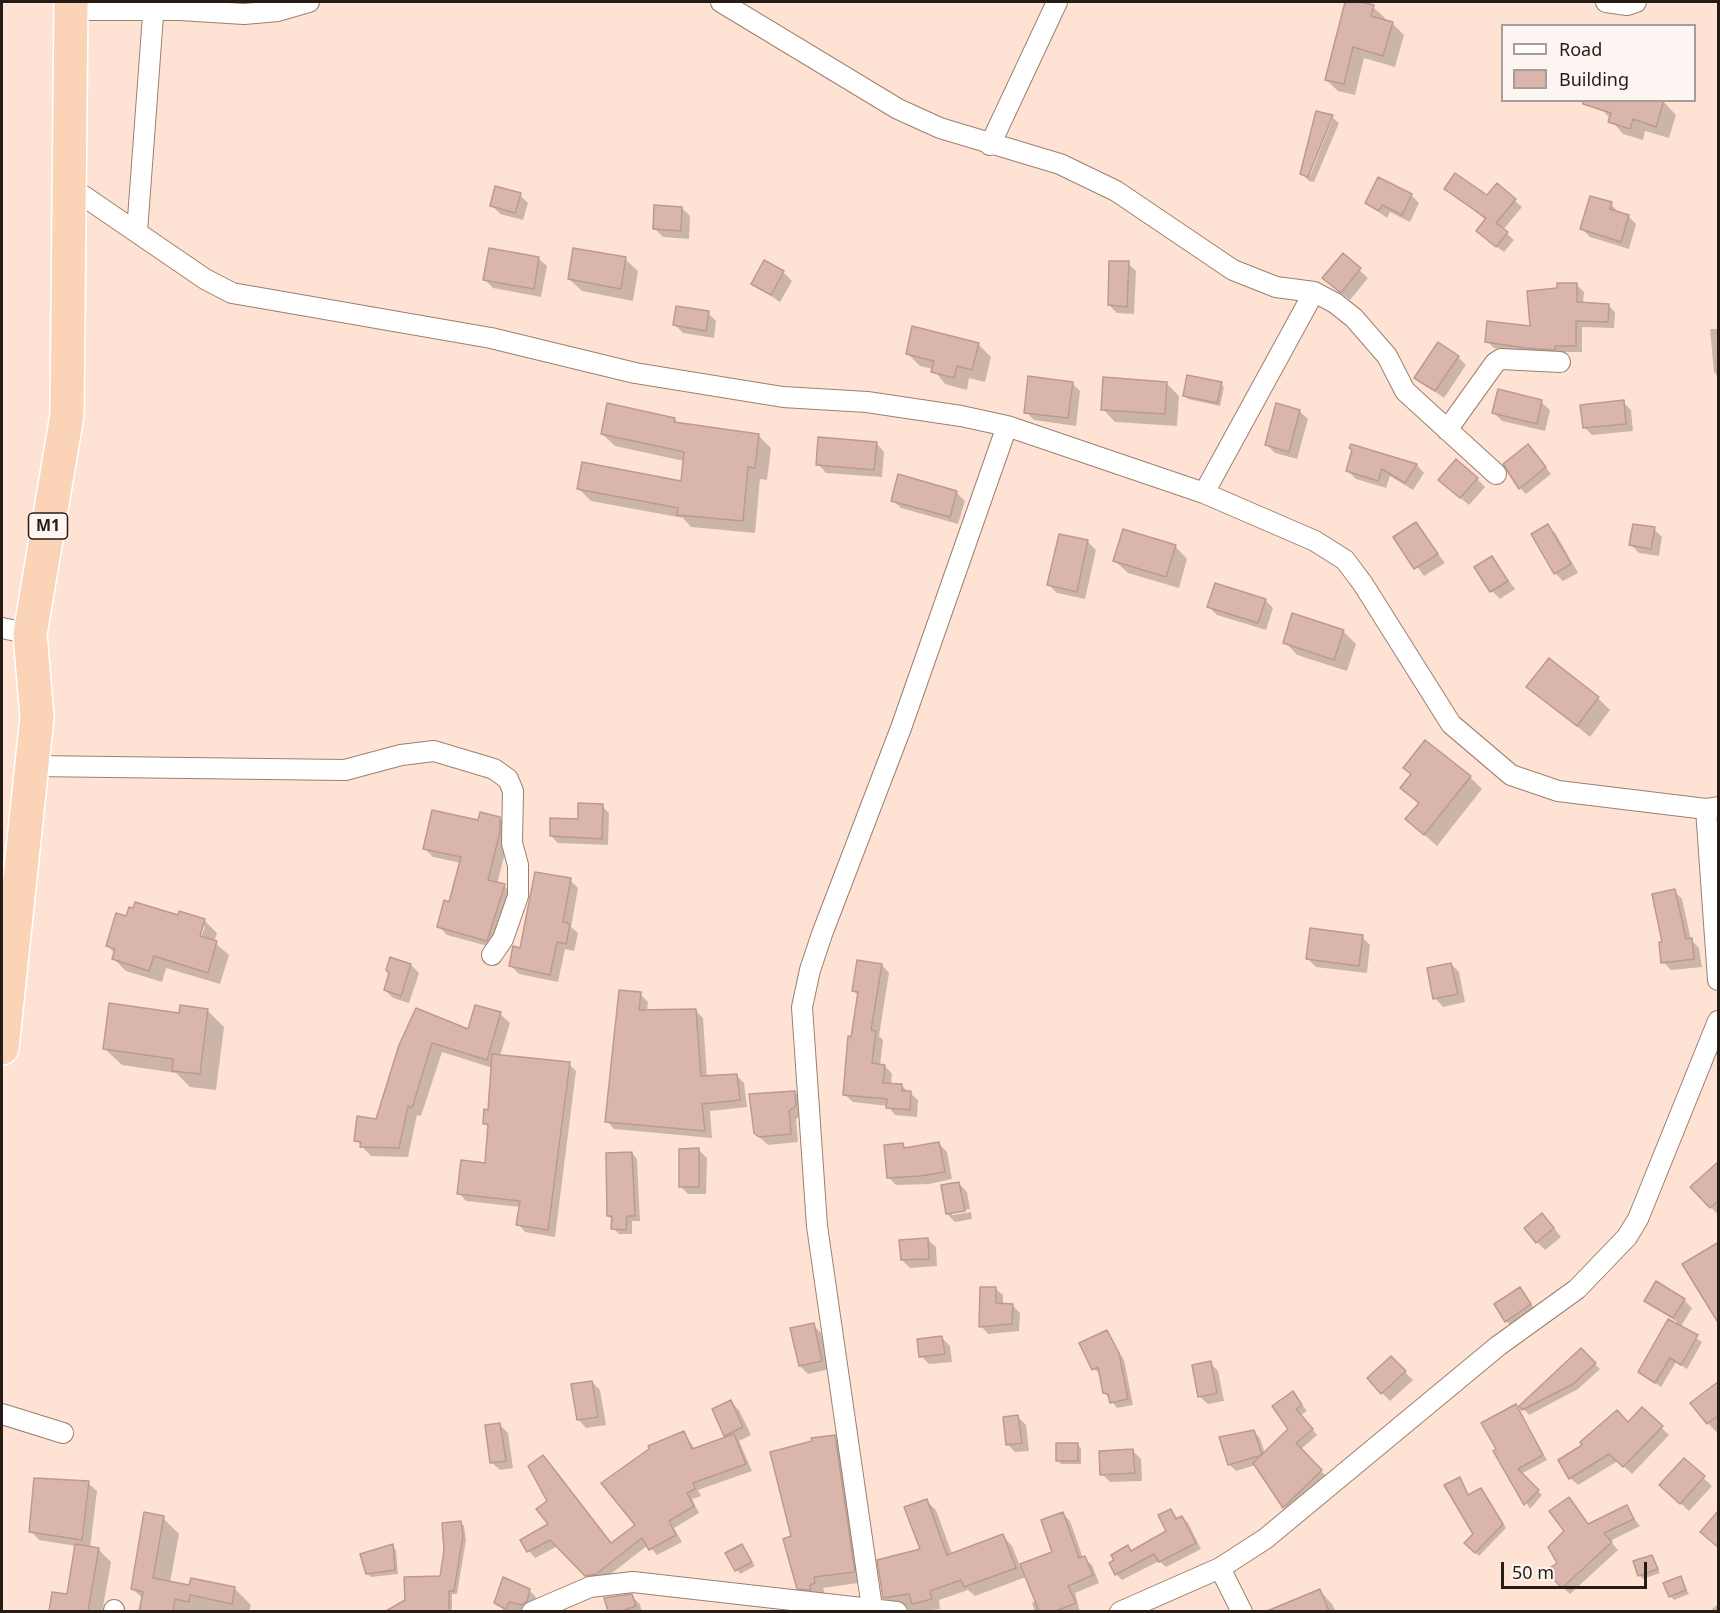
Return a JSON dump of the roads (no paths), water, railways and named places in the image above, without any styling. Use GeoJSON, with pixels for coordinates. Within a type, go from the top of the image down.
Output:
{"type":"FeatureCollection","features":[{"type":"Feature","properties":{"kind":"highway","name":"M1"},"geometry":{"type":"LineString","coordinates":[[2,1048],[38,717],[16,631],[67,415],[72,6]]}},
{"type":"Feature","properties":{"kind":"street"},"geometry":{"type":"LineString","coordinates":[[72,6],[154,6],[244,14],[278,11],[309,2]]}},
{"type":"Feature","properties":{"kind":"street"},"geometry":{"type":"LineString","coordinates":[[722,2],[898,109],[939,128],[1060,164],[1089,177],[1175,229],[1233,270],[1276,287],[1314,292],[1335,303],[1362,326],[1387,357],[1405,391],[1496,474]]}},
{"type":"Feature","properties":{"kind":"street"},"geometry":{"type":"LineString","coordinates":[[990,145],[1057,2]]}},
{"type":"Feature","properties":{"kind":"street"},"geometry":{"type":"LineString","coordinates":[[1606,2],[1627,5],[1636,2]]}},
{"type":"Feature","properties":{"kind":"street"},"geometry":{"type":"LineString","coordinates":[[137,232],[154,6]]}},
{"type":"Feature","properties":{"kind":"street"},"geometry":{"type":"LineString","coordinates":[[69,186],[205,279],[232,292],[491,338],[634,373],[783,397],[867,402],[1007,426],[1204,493],[1315,541],[1345,560],[1363,584],[1451,724],[1511,775],[1558,791],[1712,808],[1719,980]]}},
{"type":"Feature","properties":{"kind":"street"},"geometry":{"type":"LineString","coordinates":[[1204,493],[1314,292]]}},
{"type":"Feature","properties":{"kind":"street"},"geometry":{"type":"LineString","coordinates":[[1447,430],[1495,363],[1501,359],[1560,362]]}},
{"type":"Feature","properties":{"kind":"street"},"geometry":{"type":"LineString","coordinates":[[872,1608],[817,1226],[802,1007],[819,943],[901,728],[1007,426]]}},
{"type":"Feature","properties":{"kind":"street"},"geometry":{"type":"LineString","coordinates":[[32,766],[345,770],[401,755],[435,751],[494,769],[508,779],[513,791],[512,843],[518,865],[518,896],[503,939],[492,955]]}},
{"type":"Feature","properties":{"kind":"street"},"geometry":{"type":"LineString","coordinates":[[1120,1611],[1220,1568],[1265,1539],[1498,1346],[1577,1288],[1628,1237],[1638,1219],[1719,1021]]}},
{"type":"Feature","properties":{"kind":"street"},"geometry":{"type":"LineString","coordinates":[[2,1414],[63,1433]]}},
{"type":"Feature","properties":{"kind":"street"},"geometry":{"type":"LineString","coordinates":[[1220,1568],[1242,1611]]}},
{"type":"Feature","properties":{"kind":"street"},"geometry":{"type":"LineString","coordinates":[[532,1611],[590,1587],[633,1582],[783,1605],[897,1611]]}}]}
